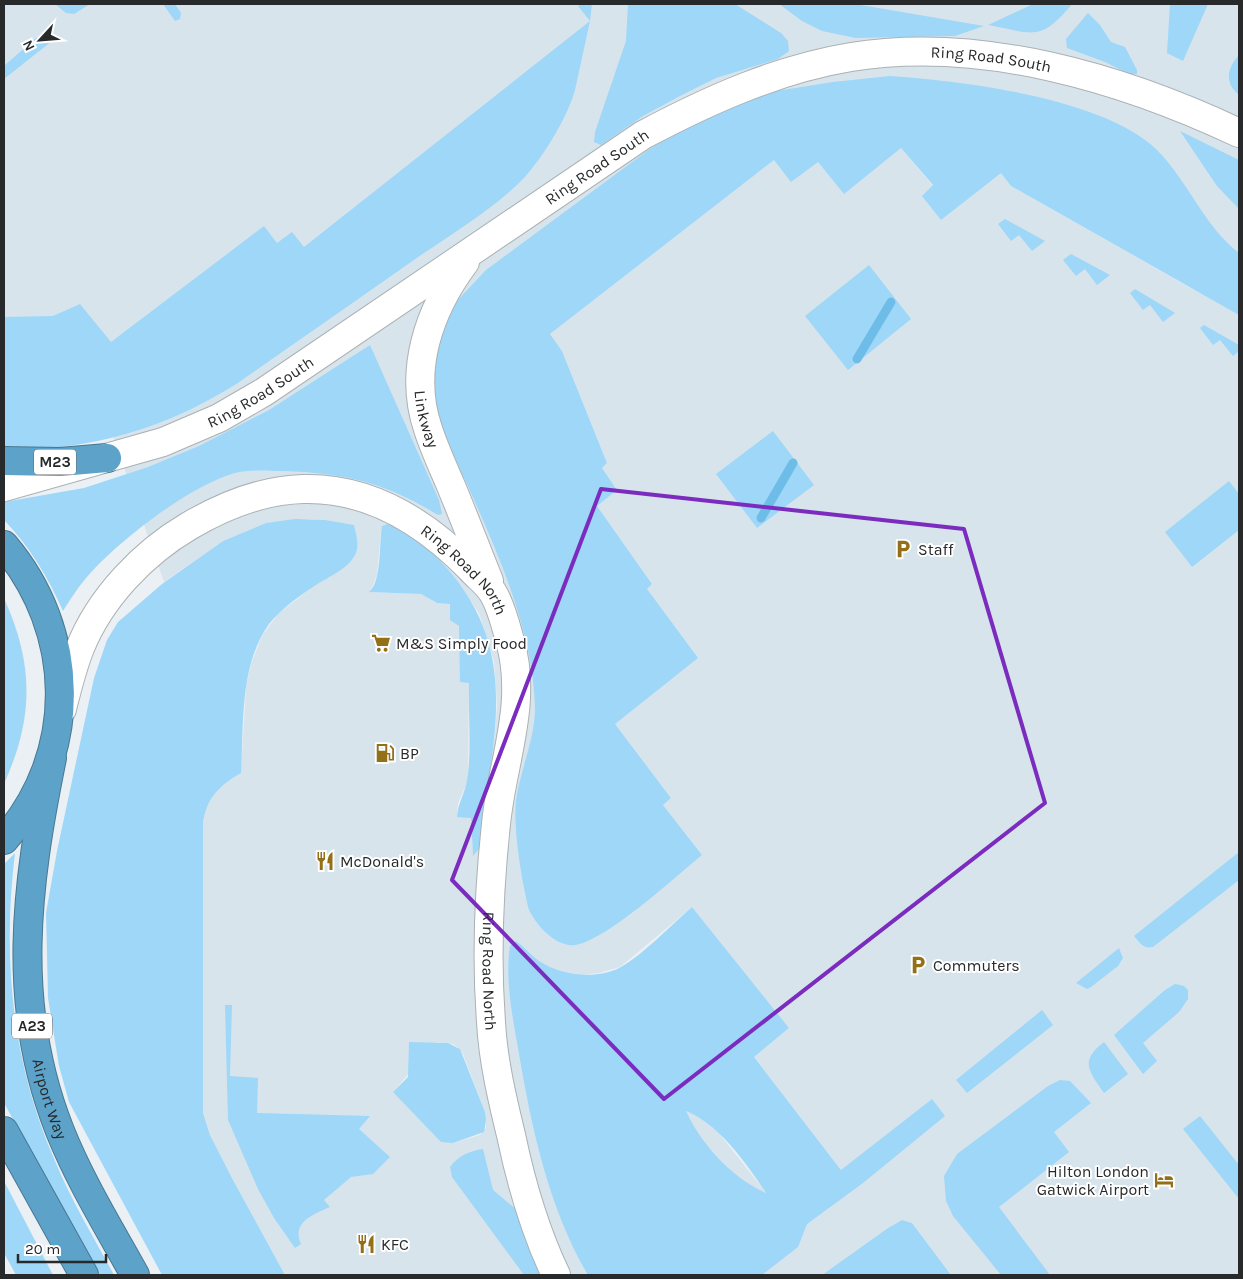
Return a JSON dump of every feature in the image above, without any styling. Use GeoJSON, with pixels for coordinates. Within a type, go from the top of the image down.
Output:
{"type":"FeatureCollection","features":[{"type":"Feature","properties":{"kind":"highway","name":"M23"},"geometry":{"type":"LineString","coordinates":[[4,461],[67,462],[106,458]]}},
{"type":"Feature","properties":{"kind":"highway"},"geometry":{"type":"LineString","coordinates":[[4,545],[27,578],[52,635],[60,679],[58,723],[52,758],[31,802],[4,840]]}},
{"type":"Feature","properties":{"kind":"highway","name":"Airport Way"},"geometry":{"type":"LineString","coordinates":[[52,758],[36,841],[27,926],[26,975],[32,1022],[42,1077],[60,1132],[87,1189],[135,1275]]}},
{"type":"Feature","properties":{"kind":"highway"},"geometry":{"type":"LineString","coordinates":[[4,1131],[84,1275]]}},
{"type":"Feature","properties":{"kind":"street","name":"Ring Road South"},"geometry":{"type":"LineString","coordinates":[[4,487],[163,442],[199,428],[232,412],[272,387],[644,135],[694,108],[788,73],[853,57],[925,53],[980,55],[1024,61],[1111,84],[1196,113],[1239,133]]}},
{"type":"Feature","properties":{"kind":"street","name":"Linkway"},"geometry":{"type":"LineString","coordinates":[[475,248],[452,279],[431,320],[424,342],[421,396],[428,430],[493,592]]}},
{"type":"Feature","properties":{"kind":"street","name":"Ring Road North"},"geometry":{"type":"LineString","coordinates":[[58,723],[84,638],[124,578],[162,544],[188,527],[225,508],[254,497],[305,489],[336,492],[383,505],[415,521],[448,545],[493,592],[511,643],[517,695],[514,729],[496,820],[489,936],[490,1023],[496,1066],[521,1177],[556,1275]]}},
{"type":"Feature","properties":{"kind":"highlighted area"},"geometry":{"type":"Polygon","coordinates":[[[601,489],[964,529],[1045,803],[664,1099],[452,880],[601,489]]]}},
{"type":"Feature","properties":{"kind":"shaded area"},"geometry":{"type":"Polygon","coordinates":[[[4,4],[1239,4],[1239,1275],[951,1275],[912,1223],[902,1220],[822,1275],[285,1275],[210,1135],[203,1113],[203,824],[205,810],[211,797],[221,786],[241,773],[246,686],[251,664],[262,636],[278,614],[314,586],[342,568],[354,557],[354,525],[311,519],[266,523],[223,541],[164,582],[107,419],[4,420],[4,4]],[[776,123],[481,395],[675,876],[702,855],[663,805],[671,798],[615,724],[647,589],[652,584],[597,506],[617,490],[602,468],[607,463],[562,351],[550,334],[774,160],[818,162],[844,193],[901,148],[933,186],[941,220],[1001,172],[1011,186],[1194,290],[1165,178],[776,123]],[[387,524],[381,530],[377,575],[370,592],[421,594],[437,603],[450,604],[460,626],[460,682],[469,682],[468,768],[467,783],[458,803],[457,817],[471,817],[473,856],[479,849],[495,733],[497,704],[494,661],[479,613],[461,586],[426,548],[413,538],[387,524]],[[692,907],[620,967],[599,973],[579,975],[685,1111],[703,1118],[714,1127],[767,1194],[841,1170],[754,1057],[789,1028],[692,907]],[[436,1042],[393,1092],[453,1143],[480,1135],[486,1127],[485,1112],[463,1054],[453,1044],[436,1042]]]}},
{"type":"Feature","properties":{"kind":"shaded area"},"geometry":{"type":"Polygon","coordinates":[[[55,4],[90,4],[74,14],[66,13],[55,4]]]}},
{"type":"Feature","properties":{"kind":"shaded area"},"geometry":{"type":"Polygon","coordinates":[[[163,4],[175,4],[181,13],[180,19],[175,21],[163,4]]]}},
{"type":"Feature","properties":{"kind":"shaded area"},"geometry":{"type":"Polygon","coordinates":[[[581,4],[592,4],[590,21],[578,6],[581,4]]]}},
{"type":"Feature","properties":{"kind":"shaded area"},"geometry":{"type":"Polygon","coordinates":[[[628,4],[735,4],[781,33],[788,41],[789,51],[778,59],[716,78],[682,95],[643,116],[601,145],[594,142],[595,132],[626,41],[628,4]]]}},
{"type":"Feature","properties":{"kind":"shaded area"},"geometry":{"type":"Polygon","coordinates":[[[779,4],[855,4],[984,26],[955,36],[856,38],[822,31],[802,21],[779,4]]]}},
{"type":"Feature","properties":{"kind":"shaded area"},"geometry":{"type":"Polygon","coordinates":[[[1033,4],[1072,4],[1052,25],[1035,32],[988,25],[1033,4]]]}},
{"type":"Feature","properties":{"kind":"shaded area"},"geometry":{"type":"Polygon","coordinates":[[[1170,4],[1208,4],[1183,61],[1167,53],[1170,4]]]}},
{"type":"Feature","properties":{"kind":"shaded area"},"geometry":{"type":"Polygon","coordinates":[[[1088,13],[1100,25],[1111,42],[1125,47],[1137,70],[1137,74],[1129,74],[1105,62],[1067,48],[1066,39],[1088,13]]]}},
{"type":"Feature","properties":{"kind":"shaded area"},"geometry":{"type":"Polygon","coordinates":[[[590,21],[575,90],[561,124],[532,169],[488,209],[238,383],[209,400],[181,414],[126,434],[68,446],[4,452],[4,317],[53,316],[80,304],[111,342],[264,226],[277,243],[292,232],[304,247],[590,21]]]}},
{"type":"Feature","properties":{"kind":"shaded area"},"geometry":{"type":"Polygon","coordinates":[[[46,36],[57,37],[4,79],[4,66],[36,38],[46,36]]]}},
{"type":"Feature","properties":{"kind":"shaded area"},"geometry":{"type":"Polygon","coordinates":[[[1239,55],[1239,95],[1231,86],[1229,75],[1232,65],[1239,55]]]}},
{"type":"Feature","properties":{"kind":"shaded area"},"geometry":{"type":"Polygon","coordinates":[[[890,76],[955,82],[1031,95],[1103,117],[1133,132],[1157,150],[1168,162],[1216,230],[1239,253],[1239,315],[1011,186],[1001,173],[941,220],[922,196],[933,185],[901,148],[844,194],[818,162],[791,182],[774,160],[550,334],[562,351],[607,463],[602,468],[617,490],[597,506],[652,584],[647,589],[698,658],[615,724],[671,798],[663,805],[702,855],[637,909],[598,936],[582,943],[569,945],[562,943],[545,932],[529,910],[519,856],[515,813],[516,801],[533,732],[535,708],[532,672],[524,635],[514,599],[486,526],[439,422],[433,402],[433,354],[454,304],[486,270],[674,133],[732,105],[770,92],[833,82],[890,76]]]}},
{"type":"Feature","properties":{"kind":"shaded area"},"geometry":{"type":"Polygon","coordinates":[[[1180,131],[1239,160],[1239,209],[1217,186],[1180,131]]]}},
{"type":"Feature","properties":{"kind":"shaded area"},"geometry":{"type":"Polygon","coordinates":[[[1005,219],[1045,241],[1032,251],[1019,235],[1011,241],[998,224],[1005,219]]]}},
{"type":"Feature","properties":{"kind":"shaded area"},"geometry":{"type":"Polygon","coordinates":[[[1071,254],[1110,275],[1097,285],[1085,269],[1076,276],[1063,260],[1071,254]]]}},
{"type":"Feature","properties":{"kind":"shaded area"},"geometry":{"type":"Polygon","coordinates":[[[869,265],[911,319],[848,370],[805,316],[869,265]]]}},
{"type":"Feature","properties":{"kind":"shaded area"},"geometry":{"type":"Polygon","coordinates":[[[1135,289],[1175,313],[1163,322],[1150,305],[1143,310],[1130,293],[1135,289]]]}},
{"type":"Feature","properties":{"kind":"shaded area"},"geometry":{"type":"Polygon","coordinates":[[[1204,325],[1239,345],[1239,351],[1233,356],[1220,340],[1213,345],[1200,328],[1204,325]]]}},
{"type":"Feature","properties":{"kind":"shaded area"},"geometry":{"type":"Polygon","coordinates":[[[370,345],[439,500],[442,514],[438,515],[401,495],[383,488],[346,477],[284,471],[235,473],[217,480],[176,502],[135,532],[87,577],[63,611],[38,563],[4,520],[4,502],[84,488],[148,467],[199,446],[269,410],[370,345]]]}},
{"type":"Feature","properties":{"kind":"shaded area"},"geometry":{"type":"Polygon","coordinates":[[[773,431],[814,485],[757,528],[716,474],[773,431]]]}},
{"type":"Feature","properties":{"kind":"shaded area"},"geometry":{"type":"Polygon","coordinates":[[[1229,481],[1239,494],[1239,530],[1192,567],[1165,532],[1229,481]]]}},
{"type":"Feature","properties":{"kind":"shaded area"},"geometry":{"type":"Polygon","coordinates":[[[295,519],[325,520],[354,525],[357,540],[355,555],[343,569],[316,585],[279,613],[259,640],[252,658],[245,696],[241,773],[226,783],[215,794],[207,807],[203,824],[203,1113],[210,1135],[285,1275],[162,1275],[69,1102],[59,1066],[48,998],[46,913],[57,851],[94,678],[107,640],[118,622],[162,584],[223,541],[266,523],[295,519]]]}},
{"type":"Feature","properties":{"kind":"shaded area"},"geometry":{"type":"Polygon","coordinates":[[[387,524],[403,531],[426,547],[445,566],[470,599],[485,633],[494,667],[496,701],[490,773],[479,849],[473,856],[471,818],[457,817],[467,780],[470,744],[469,683],[460,682],[459,626],[450,620],[450,604],[437,603],[421,594],[369,592],[376,580],[378,571],[382,526],[387,524]]]}},
{"type":"Feature","properties":{"kind":"shaded area"},"geometry":{"type":"Polygon","coordinates":[[[4,598],[21,646],[26,691],[21,736],[4,784],[4,598]]]}},
{"type":"Feature","properties":{"kind":"shaded area"},"geometry":{"type":"Polygon","coordinates":[[[1239,852],[1239,880],[1153,947],[1147,947],[1140,943],[1134,936],[1239,852]]]}},
{"type":"Feature","properties":{"kind":"shaded area"},"geometry":{"type":"Polygon","coordinates":[[[15,853],[11,892],[11,971],[14,1010],[20,1048],[40,1124],[61,1176],[114,1275],[100,1275],[4,1103],[4,864],[15,853]]]}},
{"type":"Feature","properties":{"kind":"shaded area"},"geometry":{"type":"Polygon","coordinates":[[[692,907],[789,1028],[754,1057],[841,1170],[932,1099],[945,1116],[863,1183],[807,1224],[798,1247],[762,1275],[588,1275],[562,1222],[535,1136],[512,1010],[508,971],[510,946],[516,941],[539,961],[558,970],[569,973],[601,974],[621,967],[630,961],[692,907]],[[686,1111],[700,1136],[719,1159],[753,1187],[766,1193],[731,1146],[710,1125],[686,1111]]]}},
{"type":"Feature","properties":{"kind":"shaded area"},"geometry":{"type":"Polygon","coordinates":[[[1119,948],[1123,958],[1118,966],[1087,989],[1076,983],[1119,948]]]}},
{"type":"Feature","properties":{"kind":"shaded area"},"geometry":{"type":"Polygon","coordinates":[[[1175,984],[1184,986],[1188,990],[1188,999],[1179,1012],[1143,1043],[1157,1061],[1143,1074],[1114,1035],[1165,990],[1175,984]]]}},
{"type":"Feature","properties":{"kind":"shaded area"},"geometry":{"type":"Polygon","coordinates":[[[225,1005],[232,1005],[230,1076],[258,1078],[257,1113],[370,1116],[359,1129],[390,1157],[373,1174],[351,1177],[324,1200],[330,1207],[311,1216],[302,1224],[299,1230],[301,1244],[295,1248],[274,1218],[258,1189],[228,1120],[225,1005]]]}},
{"type":"Feature","properties":{"kind":"shaded area"},"geometry":{"type":"Polygon","coordinates":[[[1042,1010],[1053,1025],[967,1093],[956,1080],[1042,1010]]]}},
{"type":"Feature","properties":{"kind":"shaded area"},"geometry":{"type":"Polygon","coordinates":[[[409,1042],[448,1043],[460,1049],[485,1112],[484,1132],[453,1143],[441,1142],[393,1092],[408,1077],[409,1042]]]}},
{"type":"Feature","properties":{"kind":"shaded area"},"geometry":{"type":"Polygon","coordinates":[[[1104,1042],[1128,1074],[1104,1093],[1091,1072],[1089,1061],[1091,1055],[1104,1042]]]}},
{"type":"Feature","properties":{"kind":"shaded area"},"geometry":{"type":"Polygon","coordinates":[[[1060,1080],[1070,1081],[1091,1103],[1054,1132],[1069,1152],[999,1207],[1050,1275],[1001,1275],[953,1216],[946,1201],[944,1176],[957,1154],[1048,1086],[1060,1080]]]}},
{"type":"Feature","properties":{"kind":"shaded area"},"geometry":{"type":"Polygon","coordinates":[[[1200,1116],[1239,1165],[1239,1199],[1183,1129],[1200,1116]]]}},
{"type":"Feature","properties":{"kind":"shaded area"},"geometry":{"type":"Polygon","coordinates":[[[483,1149],[493,1190],[518,1211],[543,1275],[524,1275],[452,1177],[450,1167],[457,1159],[469,1152],[483,1149]]]}},
{"type":"Feature","properties":{"kind":"shaded area"},"geometry":{"type":"Polygon","coordinates":[[[4,1181],[53,1275],[16,1275],[4,1253],[4,1181]]]}},
{"type":"Feature","properties":{"kind":"shaded area"},"geometry":{"type":"Polygon","coordinates":[[[902,1220],[912,1223],[951,1275],[822,1275],[888,1228],[902,1220]]]}},
{"type":"Feature","properties":{"kind":"waterway"},"geometry":{"type":"LineString","coordinates":[[857,359],[891,302]]}},
{"type":"Feature","properties":{"kind":"waterway"},"geometry":{"type":"LineString","coordinates":[[761,518],[793,463]]}},
{"type":"Feature","properties":{"kind":"place","name":"Staff"},"geometry":{"type":"Point","coordinates":[903,549]}},
{"type":"Feature","properties":{"kind":"place","name":"M&S Simply Food"},"geometry":{"type":"Point","coordinates":[381,643]}},
{"type":"Feature","properties":{"kind":"place","name":"BP"},"geometry":{"type":"Point","coordinates":[385,753]}},
{"type":"Feature","properties":{"kind":"place","name":"McDonald's"},"geometry":{"type":"Point","coordinates":[325,861]}},
{"type":"Feature","properties":{"kind":"place","name":"Commuters"},"geometry":{"type":"Point","coordinates":[918,965]}},
{"type":"Feature","properties":{"kind":"place","name":"Hilton London Gatwick Airport"},"geometry":{"type":"Point","coordinates":[1164,1180]}},
{"type":"Feature","properties":{"kind":"place","name":"KFC"},"geometry":{"type":"Point","coordinates":[366,1244]}}]}
